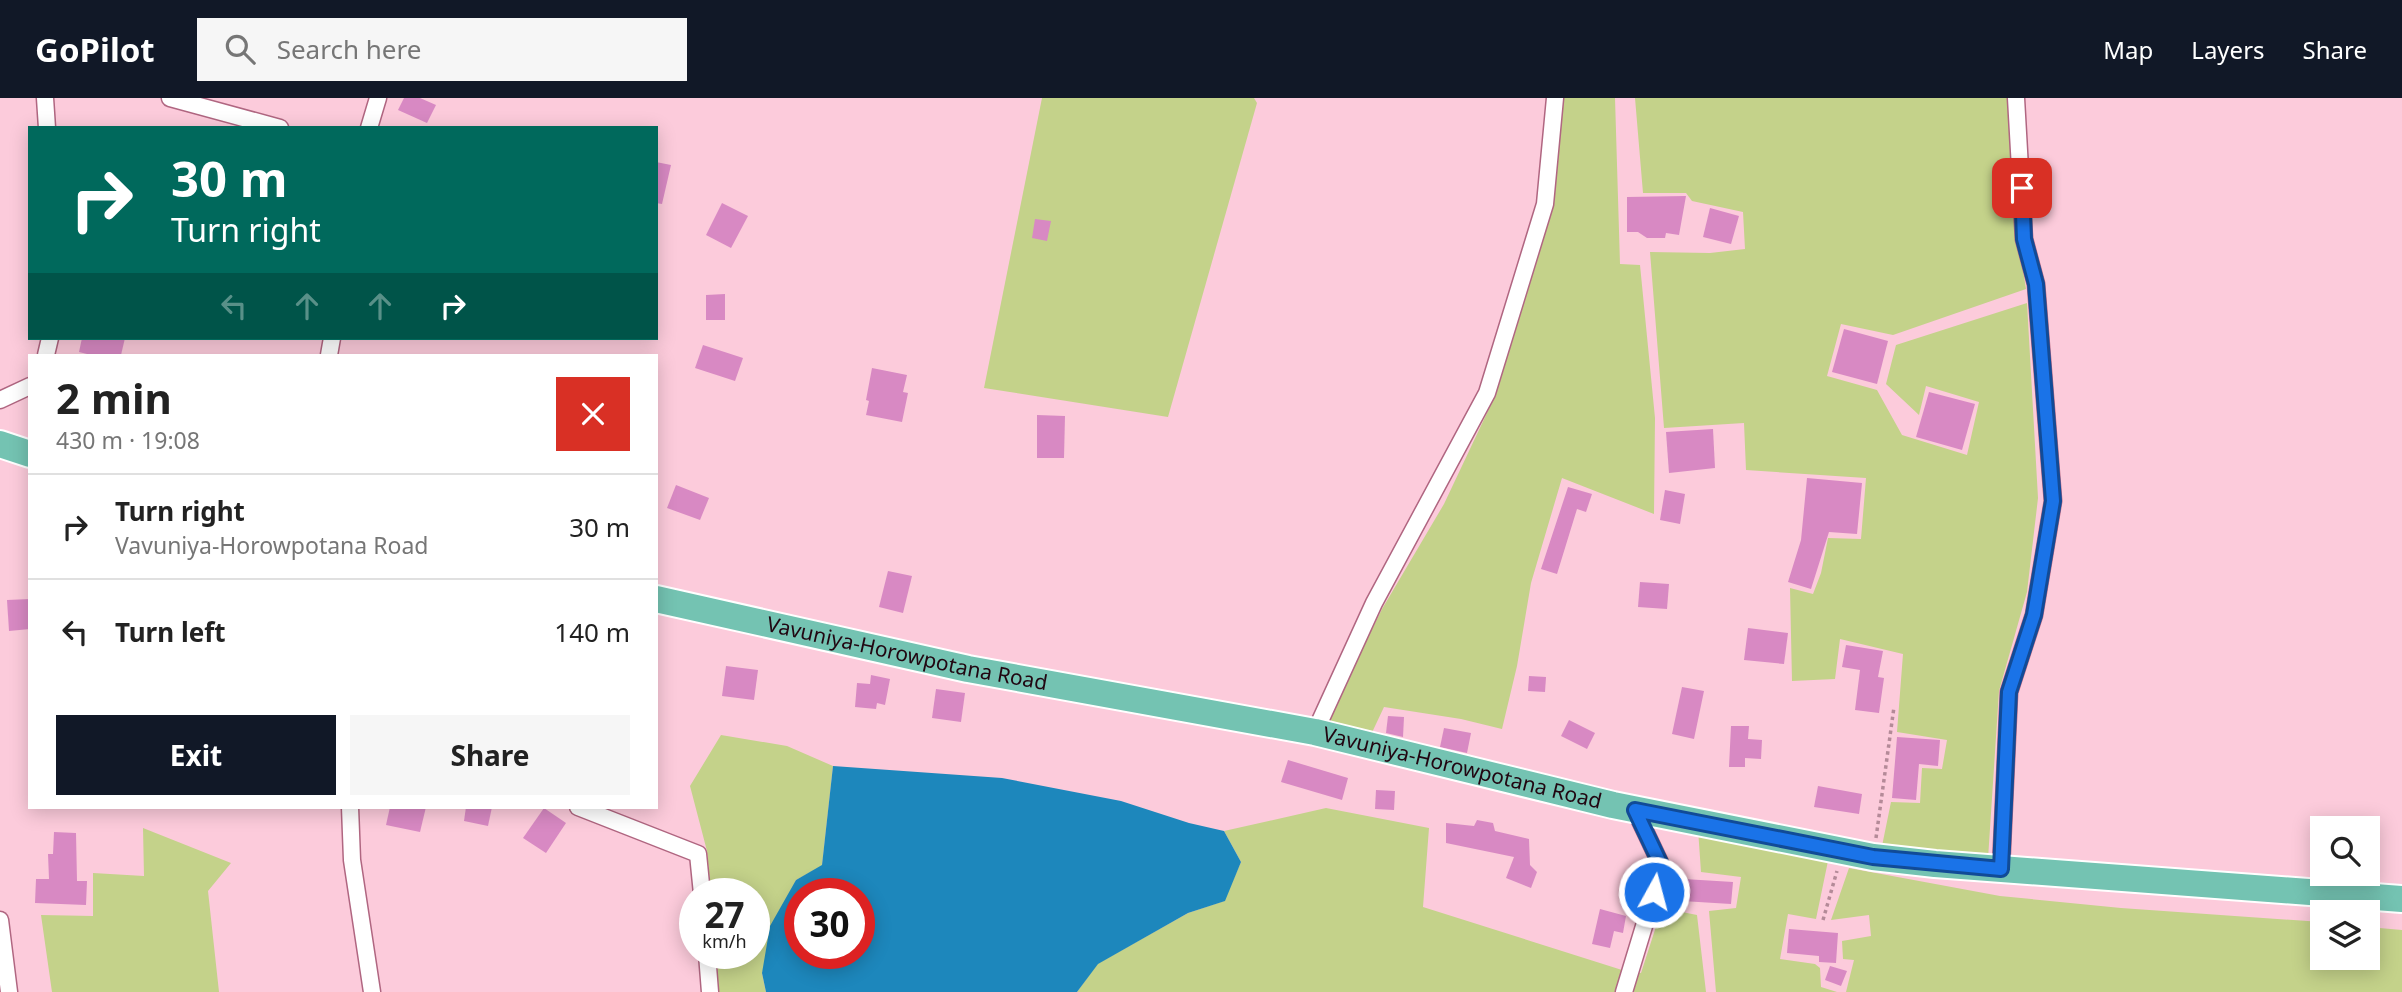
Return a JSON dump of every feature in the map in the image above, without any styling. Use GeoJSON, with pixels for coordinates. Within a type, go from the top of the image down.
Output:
{"type":"FeatureCollection","features":[{"type":"Feature","properties":{"kind":"highway"},"geometry":{"type":"LineString","coordinates":[[0,444],[28,453]]}},
{"type":"Feature","properties":{"kind":"highway","name":"Vavuniya-Horowpotana Road"},"geometry":{"type":"LineString","coordinates":[[658,599],[968,668],[1315,732],[1635,810],[1873,857],[2402,899]]}},
{"type":"Feature","properties":{"kind":"street"},"geometry":{"type":"LineString","coordinates":[[45,98],[47,126]]}},
{"type":"Feature","properties":{"kind":"street"},"geometry":{"type":"LineString","coordinates":[[170,98],[273,126]]}},
{"type":"Feature","properties":{"kind":"street"},"geometry":{"type":"LineString","coordinates":[[370,126],[378,98]]}},
{"type":"Feature","properties":{"kind":"street"},"geometry":{"type":"LineString","coordinates":[[1315,732],[1374,603],[1487,393],[1545,204],[1555,98]]}},
{"type":"Feature","properties":{"kind":"street"},"geometry":{"type":"LineString","coordinates":[[2001,869],[2009,692],[2034,615],[2053,501],[2036,284],[2024,239],[2016,98]]}},
{"type":"Feature","properties":{"kind":"street"},"geometry":{"type":"LineString","coordinates":[[0,400],[28,387]]}},
{"type":"Feature","properties":{"kind":"street"},"geometry":{"type":"LineString","coordinates":[[350,809],[352,860],[372,992]]}},
{"type":"Feature","properties":{"kind":"street"},"geometry":{"type":"LineString","coordinates":[[583,809],[698,854],[700,878]]}},
{"type":"Feature","properties":{"kind":"street"},"geometry":{"type":"LineString","coordinates":[[1623,992],[1662,867],[1635,810]]}},
{"type":"Feature","properties":{"kind":"street"},"geometry":{"type":"LineString","coordinates":[[0,920],[9,992]]}},
{"type":"Feature","properties":{"kind":"street"},"geometry":{"type":"LineString","coordinates":[[708,969],[710,992]]}},
{"type":"Feature","properties":{"kind":"path"},"geometry":{"type":"LineString","coordinates":[[1873,857],[1894,707]]}},
{"type":"Feature","properties":{"kind":"path"},"geometry":{"type":"LineString","coordinates":[[1823,920],[1843,851]]}},
{"type":"Feature","properties":{"kind":"green space"},"geometry":{"type":"Polygon","coordinates":[[[1042,98],[1254,98],[1257,103],[1168,417],[984,388],[1042,98]]]}},
{"type":"Feature","properties":{"kind":"green space"},"geometry":{"type":"Polygon","coordinates":[[[1564,98],[1615,98],[1620,264],[1640,265],[1655,418],[1654,514],[1562,478],[1531,583],[1517,666],[1502,729],[1461,719],[1384,707],[1368,741],[1323,728],[1382,609],[1444,504],[1495,396],[1552,206],[1564,98]]]}},
{"type":"Feature","properties":{"kind":"green space"},"geometry":{"type":"Polygon","coordinates":[[[1635,98],[2007,98],[2018,238],[2026,289],[1893,335],[1841,324],[1827,376],[1877,390],[1902,435],[1967,455],[1979,402],[1926,386],[1919,415],[1886,384],[1896,345],[2027,303],[2038,498],[2027,592],[1999,691],[1988,859],[1882,846],[1891,802],[1920,803],[1922,768],[1942,769],[1947,740],[1897,732],[1903,654],[1840,639],[1835,679],[1792,681],[1790,588],[1813,594],[1821,573],[1828,538],[1861,539],[1866,478],[1746,470],[1744,423],[1664,428],[1650,252],[1710,253],[1745,249],[1743,212],[1692,201],[1686,193],[1643,193],[1635,98]]]}},
{"type":"Feature","properties":{"kind":"green space"},"geometry":{"type":"Polygon","coordinates":[[[721,735],[787,746],[833,766],[822,866],[800,878],[784,878],[784,913],[770,951],[770,878],[710,878],[707,851],[690,786],[721,735]]]}},
{"type":"Feature","properties":{"kind":"green space"},"geometry":{"type":"Polygon","coordinates":[[[1326,808],[1429,828],[1423,907],[1622,970],[1641,973],[1662,908],[1697,915],[1706,992],[1077,992],[1097,964],[1188,913],[1224,901],[1241,862],[1224,831],[1326,808]]]}},
{"type":"Feature","properties":{"kind":"green space"},"geometry":{"type":"Polygon","coordinates":[[[143,828],[231,863],[208,891],[219,992],[52,992],[41,915],[93,916],[93,873],[144,876],[143,828]]]}},
{"type":"Feature","properties":{"kind":"green space"},"geometry":{"type":"Polygon","coordinates":[[[1698,829],[1828,861],[1816,919],[1788,914],[1780,959],[1815,964],[1820,968],[1821,987],[1837,992],[1716,992],[1709,911],[1736,908],[1741,877],[1701,872],[1698,829]]]}},
{"type":"Feature","properties":{"kind":"green space"},"geometry":{"type":"Polygon","coordinates":[[[1849,868],[2000,896],[2121,908],[2310,921],[2310,970],[2380,970],[2380,928],[2402,930],[2402,992],[1846,992],[1854,960],[1843,959],[1842,941],[1871,936],[1869,915],[1831,920],[1849,868]]]}},
{"type":"Feature","properties":{"kind":"green space"},"geometry":{"type":"Polygon","coordinates":[[[717,969],[763,969],[766,992],[719,992],[717,969]]]}},
{"type":"Feature","properties":{"kind":"water"},"geometry":{"type":"Polygon","coordinates":[[[833,766],[1002,778],[1121,801],[1189,823],[1224,831],[1241,862],[1225,901],[1188,913],[1098,964],[1077,992],[766,992],[762,973],[763,969],[770,969],[770,926],[784,901],[784,969],[875,969],[875,878],[799,878],[822,865],[833,766]]]}},
{"type":"Feature","properties":{"kind":"building"},"geometry":{"type":"Polygon","coordinates":[[[404,98],[420,98],[436,105],[427,123],[398,110],[404,98]]]}},
{"type":"Feature","properties":{"kind":"building"},"geometry":{"type":"Polygon","coordinates":[[[658,162],[671,165],[662,204],[658,203],[658,162]]]}},
{"type":"Feature","properties":{"kind":"building"},"geometry":{"type":"Polygon","coordinates":[[[1686,196],[1679,235],[1666,233],[1665,238],[1647,238],[1638,232],[1627,232],[1627,197],[1686,196]]]}},
{"type":"Feature","properties":{"kind":"building"},"geometry":{"type":"Polygon","coordinates":[[[722,203],[748,216],[731,248],[706,235],[722,203]]]}},
{"type":"Feature","properties":{"kind":"building"},"geometry":{"type":"Polygon","coordinates":[[[1710,208],[1739,216],[1731,244],[1703,237],[1710,208]]]}},
{"type":"Feature","properties":{"kind":"building"},"geometry":{"type":"Polygon","coordinates":[[[1035,219],[1051,221],[1047,241],[1032,238],[1035,219]]]}},
{"type":"Feature","properties":{"kind":"building"},"geometry":{"type":"Polygon","coordinates":[[[725,294],[725,320],[706,320],[706,295],[725,294]]]}},
{"type":"Feature","properties":{"kind":"building"},"geometry":{"type":"Polygon","coordinates":[[[1844,329],[1888,341],[1877,384],[1832,372],[1844,329]]]}},
{"type":"Feature","properties":{"kind":"building"},"geometry":{"type":"Polygon","coordinates":[[[82,340],[125,340],[121,354],[79,352],[82,340]]]}},
{"type":"Feature","properties":{"kind":"building"},"geometry":{"type":"Polygon","coordinates":[[[703,345],[743,358],[735,381],[695,368],[703,345]]]}},
{"type":"Feature","properties":{"kind":"building"},"geometry":{"type":"Polygon","coordinates":[[[872,368],[907,375],[903,392],[908,393],[902,422],[866,415],[872,368]]]}},
{"type":"Feature","properties":{"kind":"building"},"geometry":{"type":"Polygon","coordinates":[[[1929,392],[1975,404],[1962,450],[1916,437],[1929,392]]]}},
{"type":"Feature","properties":{"kind":"building"},"geometry":{"type":"Polygon","coordinates":[[[1037,415],[1065,416],[1064,458],[1037,458],[1037,415]]]}},
{"type":"Feature","properties":{"kind":"building"},"geometry":{"type":"Polygon","coordinates":[[[1713,429],[1715,468],[1669,473],[1666,432],[1713,429]]]}},
{"type":"Feature","properties":{"kind":"building"},"geometry":{"type":"Polygon","coordinates":[[[1807,478],[1862,483],[1857,534],[1829,532],[1811,589],[1788,582],[1801,540],[1807,478]]]}},
{"type":"Feature","properties":{"kind":"building"},"geometry":{"type":"Polygon","coordinates":[[[676,485],[709,498],[700,520],[667,508],[676,485]]]}},
{"type":"Feature","properties":{"kind":"building"},"geometry":{"type":"Polygon","coordinates":[[[1568,487],[1592,494],[1586,512],[1577,509],[1557,574],[1541,569],[1568,487]]]}},
{"type":"Feature","properties":{"kind":"building"},"geometry":{"type":"Polygon","coordinates":[[[1665,490],[1685,494],[1680,524],[1660,520],[1665,490]]]}},
{"type":"Feature","properties":{"kind":"building"},"geometry":{"type":"Polygon","coordinates":[[[888,571],[912,576],[903,613],[879,607],[888,571]]]}},
{"type":"Feature","properties":{"kind":"building"},"geometry":{"type":"Polygon","coordinates":[[[1640,582],[1669,584],[1667,609],[1638,607],[1640,582]]]}},
{"type":"Feature","properties":{"kind":"building"},"geometry":{"type":"Polygon","coordinates":[[[28,599],[28,629],[9,631],[7,600],[28,599]]]}},
{"type":"Feature","properties":{"kind":"building"},"geometry":{"type":"Polygon","coordinates":[[[1748,628],[1788,633],[1784,664],[1744,660],[1748,628]]]}},
{"type":"Feature","properties":{"kind":"building"},"geometry":{"type":"Polygon","coordinates":[[[1846,645],[1883,651],[1878,677],[1884,678],[1879,713],[1855,710],[1860,670],[1842,667],[1846,645]]]}},
{"type":"Feature","properties":{"kind":"building"},"geometry":{"type":"Polygon","coordinates":[[[726,666],[758,670],[754,700],[722,696],[726,666]]]}},
{"type":"Feature","properties":{"kind":"building"},"geometry":{"type":"Polygon","coordinates":[[[871,675],[890,679],[885,705],[877,703],[876,709],[855,707],[857,683],[870,684],[871,675]]]}},
{"type":"Feature","properties":{"kind":"building"},"geometry":{"type":"Polygon","coordinates":[[[1529,676],[1546,677],[1545,692],[1528,691],[1529,676]]]}},
{"type":"Feature","properties":{"kind":"building"},"geometry":{"type":"Polygon","coordinates":[[[1682,687],[1704,691],[1694,739],[1672,734],[1682,687]]]}},
{"type":"Feature","properties":{"kind":"building"},"geometry":{"type":"Polygon","coordinates":[[[936,689],[965,693],[961,722],[932,718],[936,689]]]}},
{"type":"Feature","properties":{"kind":"building"},"geometry":{"type":"Polygon","coordinates":[[[1388,716],[1404,717],[1403,737],[1386,733],[1388,716]]]}},
{"type":"Feature","properties":{"kind":"building"},"geometry":{"type":"Polygon","coordinates":[[[1569,720],[1595,733],[1587,749],[1561,736],[1569,720]]]}},
{"type":"Feature","properties":{"kind":"building"},"geometry":{"type":"Polygon","coordinates":[[[1731,726],[1749,726],[1748,739],[1762,740],[1761,759],[1745,758],[1745,767],[1729,767],[1731,726]]]}},
{"type":"Feature","properties":{"kind":"building"},"geometry":{"type":"Polygon","coordinates":[[[1444,728],[1471,733],[1467,753],[1440,747],[1444,728]]]}},
{"type":"Feature","properties":{"kind":"building"},"geometry":{"type":"Polygon","coordinates":[[[1897,737],[1940,740],[1938,766],[1919,764],[1916,800],[1892,798],[1897,737]]]}},
{"type":"Feature","properties":{"kind":"building"},"geometry":{"type":"Polygon","coordinates":[[[1288,760],[1348,778],[1342,800],[1281,782],[1288,760]]]}},
{"type":"Feature","properties":{"kind":"building"},"geometry":{"type":"Polygon","coordinates":[[[1818,786],[1862,794],[1859,814],[1814,807],[1818,786]]]}},
{"type":"Feature","properties":{"kind":"building"},"geometry":{"type":"Polygon","coordinates":[[[1376,790],[1395,791],[1394,810],[1375,809],[1376,790]]]}},
{"type":"Feature","properties":{"kind":"building"},"geometry":{"type":"Polygon","coordinates":[[[390,809],[426,809],[420,832],[386,825],[390,809]]]}},
{"type":"Feature","properties":{"kind":"building"},"geometry":{"type":"Polygon","coordinates":[[[466,809],[492,809],[488,826],[464,821],[466,809]]]}},
{"type":"Feature","properties":{"kind":"building"},"geometry":{"type":"Polygon","coordinates":[[[543,809],[566,823],[546,853],[523,838],[543,809]]]}},
{"type":"Feature","properties":{"kind":"building"},"geometry":{"type":"Polygon","coordinates":[[[1477,820],[1493,823],[1495,831],[1529,839],[1530,865],[1537,872],[1531,888],[1506,878],[1514,857],[1446,843],[1446,823],[1474,826],[1477,820]]]}},
{"type":"Feature","properties":{"kind":"building"},"geometry":{"type":"Polygon","coordinates":[[[54,832],[76,833],[77,881],[87,881],[86,905],[35,903],[36,879],[49,879],[48,854],[53,854],[54,832]]]}},
{"type":"Feature","properties":{"kind":"building"},"geometry":{"type":"Polygon","coordinates":[[[1684,879],[1733,882],[1731,904],[1682,901],[1684,879]]]}},
{"type":"Feature","properties":{"kind":"building"},"geometry":{"type":"Polygon","coordinates":[[[1600,909],[1626,916],[1623,933],[1614,931],[1610,948],[1592,944],[1600,909]]]}},
{"type":"Feature","properties":{"kind":"building"},"geometry":{"type":"Polygon","coordinates":[[[1789,929],[1838,933],[1836,963],[1819,962],[1819,956],[1787,953],[1789,929]]]}},
{"type":"Feature","properties":{"kind":"building"},"geometry":{"type":"Polygon","coordinates":[[[1830,966],[1847,971],[1841,986],[1825,980],[1830,966]]]}},
{"type":"Feature","properties":{"kind":"route"},"geometry":{"type":"LineString","coordinates":[[1654,892],[1662,867],[1635,810],[1873,857],[2001,869],[2009,692],[2034,615],[2053,501],[2036,284],[2024,239],[2022,188]]}}]}
